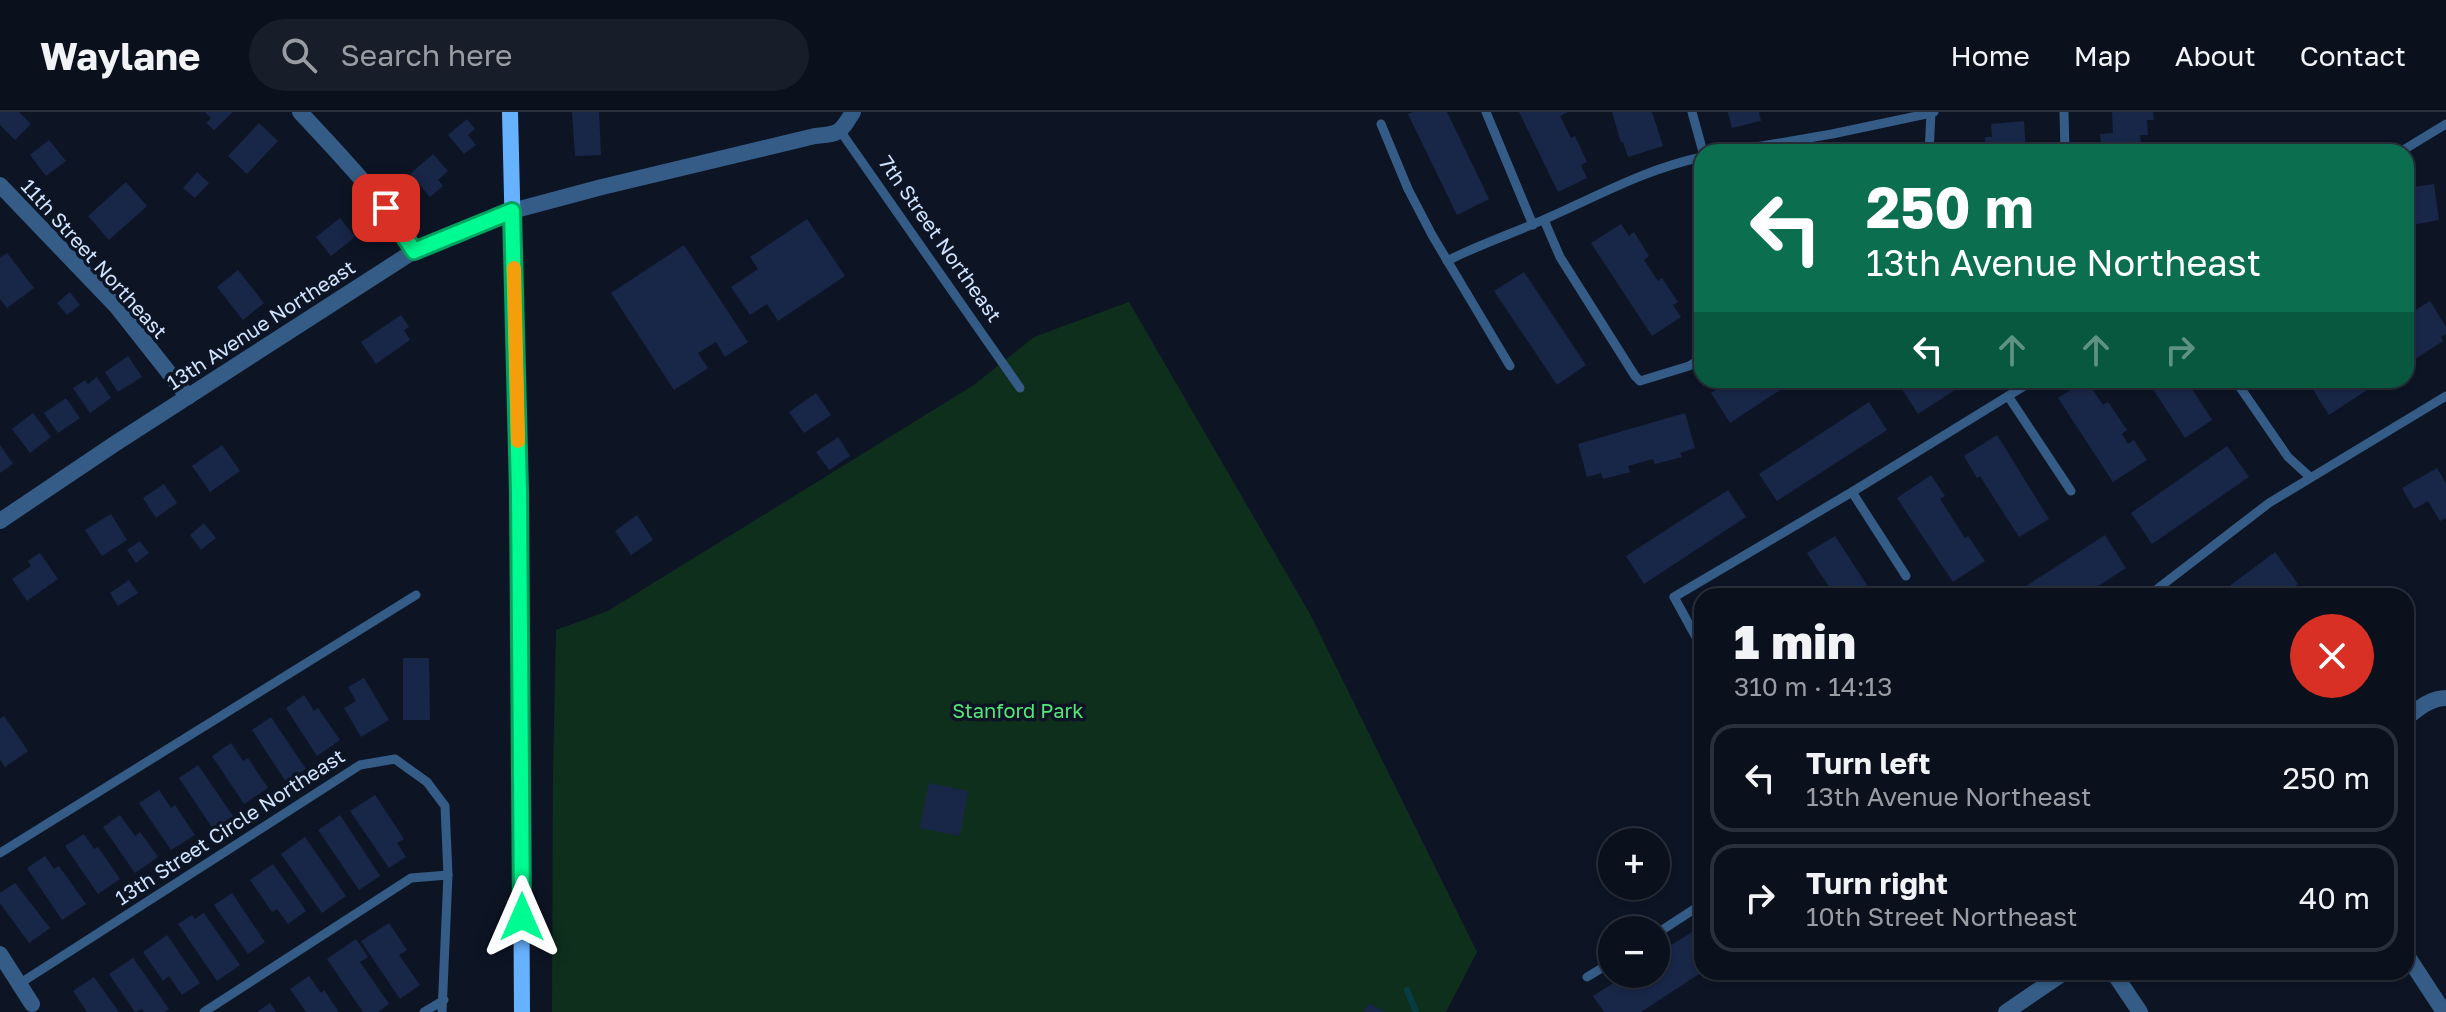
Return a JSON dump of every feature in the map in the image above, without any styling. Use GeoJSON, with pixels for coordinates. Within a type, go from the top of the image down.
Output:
{"type":"FeatureCollection","features":[{"type":"Feature","properties":{"kind":"main road"},"geometry":{"type":"LineString","coordinates":[[510,112],[519,492],[522,1012]]}},
{"type":"Feature","properties":{"kind":"street"},"geometry":{"type":"LineString","coordinates":[[300,112],[374,192],[414,251]]}},
{"type":"Feature","properties":{"kind":"street"},"geometry":{"type":"LineString","coordinates":[[841,132],[853,112]]}},
{"type":"Feature","properties":{"kind":"street","name":"13th Avenue Northeast"},"geometry":{"type":"LineString","coordinates":[[0,521],[414,251],[512,211],[841,132]]}},
{"type":"Feature","properties":{"kind":"street","name":"11th Street Northeast"},"geometry":{"type":"LineString","coordinates":[[0,185],[117,307],[188,397]]}},
{"type":"Feature","properties":{"kind":"street"},"geometry":{"type":"LineString","coordinates":[[2414,712],[2426,703],[2446,698]]}},
{"type":"Feature","properties":{"kind":"street"},"geometry":{"type":"LineString","coordinates":[[0,954],[35,1008]]}},
{"type":"Feature","properties":{"kind":"street"},"geometry":{"type":"LineString","coordinates":[[2414,966],[2445,1012]]}},
{"type":"Feature","properties":{"kind":"street"},"geometry":{"type":"LineString","coordinates":[[2006,1012],[2053,980]]}},
{"type":"Feature","properties":{"kind":"street"},"geometry":{"type":"LineString","coordinates":[[2118,980],[2140,1012]]}},
{"type":"Feature","properties":{"kind":"lane"},"geometry":{"type":"LineString","coordinates":[[1486,112],[1533,225]]}},
{"type":"Feature","properties":{"kind":"lane"},"geometry":{"type":"LineString","coordinates":[[1692,112],[1700,144]]}},
{"type":"Feature","properties":{"kind":"lane"},"geometry":{"type":"LineString","coordinates":[[2064,112],[2065,144]]}},
{"type":"Feature","properties":{"kind":"lane"},"geometry":{"type":"LineString","coordinates":[[1774,144],[1932,113],[1930,144]]}},
{"type":"Feature","properties":{"kind":"lane"},"geometry":{"type":"LineString","coordinates":[[1381,124],[1408,189],[1510,366]]}},
{"type":"Feature","properties":{"kind":"lane"},"geometry":{"type":"LineString","coordinates":[[2413,144],[2446,124]]}},
{"type":"Feature","properties":{"kind":"lane","name":"7th Street Northeast"},"geometry":{"type":"LineString","coordinates":[[841,132],[1020,388]]}},
{"type":"Feature","properties":{"kind":"lane"},"geometry":{"type":"LineString","coordinates":[[1447,261],[1641,174],[1694,157]]}},
{"type":"Feature","properties":{"kind":"lane"},"geometry":{"type":"LineString","coordinates":[[1544,220],[1560,257],[1640,381],[1694,363]]}},
{"type":"Feature","properties":{"kind":"lane"},"geometry":{"type":"LineString","coordinates":[[1694,633],[1674,597],[2021,388]]}},
{"type":"Feature","properties":{"kind":"lane"},"geometry":{"type":"LineString","coordinates":[[2241,388],[2288,457],[2310,477]]}},
{"type":"Feature","properties":{"kind":"lane"},"geometry":{"type":"LineString","coordinates":[[2008,396],[2071,491]]}},
{"type":"Feature","properties":{"kind":"lane"},"geometry":{"type":"LineString","coordinates":[[2158,588],[2269,503],[2446,396]]}},
{"type":"Feature","properties":{"kind":"lane"},"geometry":{"type":"LineString","coordinates":[[1852,492],[1906,576]]}},
{"type":"Feature","properties":{"kind":"lane"},"geometry":{"type":"LineString","coordinates":[[0,853],[416,595]]}},
{"type":"Feature","properties":{"kind":"lane","name":"13th Street Circle Northeast"},"geometry":{"type":"LineString","coordinates":[[19,984],[360,765],[395,759],[427,782],[445,806],[448,875],[442,1012]]}},
{"type":"Feature","properties":{"kind":"lane"},"geometry":{"type":"LineString","coordinates":[[204,1012],[411,878],[448,875]]}},
{"type":"Feature","properties":{"kind":"lane"},"geometry":{"type":"LineString","coordinates":[[1670,925],[1694,909]]}},
{"type":"Feature","properties":{"kind":"lane"},"geometry":{"type":"LineString","coordinates":[[1587,977],[1598,970]]}},
{"type":"Feature","properties":{"kind":"lane"},"geometry":{"type":"LineString","coordinates":[[424,1012],[444,1000]]}},
{"type":"Feature","properties":{"kind":"green space","name":"Stanford Park"},"geometry":{"type":"Polygon","coordinates":[[[1129,302],[1310,614],[1477,952],[1446,1012],[552,1012],[556,630],[608,611],[974,385],[1034,337],[1129,302]]]}},
{"type":"Feature","properties":{"kind":"building"},"geometry":{"type":"Polygon","coordinates":[[[0,112],[19,112],[31,124],[15,140],[0,125],[0,112]]]}},
{"type":"Feature","properties":{"kind":"building"},"geometry":{"type":"Polygon","coordinates":[[[205,112],[233,112],[214,130],[206,123],[211,118],[205,112]]]}},
{"type":"Feature","properties":{"kind":"building"},"geometry":{"type":"Polygon","coordinates":[[[572,112],[599,112],[601,155],[575,156],[572,112]]]}},
{"type":"Feature","properties":{"kind":"building"},"geometry":{"type":"Polygon","coordinates":[[[1447,112],[1489,199],[1457,215],[1408,114],[1447,112]]]}},
{"type":"Feature","properties":{"kind":"building"},"geometry":{"type":"Polygon","coordinates":[[[1519,112],[1568,112],[1560,116],[1571,138],[1575,136],[1587,162],[1581,165],[1587,178],[1558,192],[1519,112]]]}},
{"type":"Feature","properties":{"kind":"building"},"geometry":{"type":"Polygon","coordinates":[[[1612,112],[1652,112],[1663,146],[1628,157],[1612,112]]]}},
{"type":"Feature","properties":{"kind":"building"},"geometry":{"type":"Polygon","coordinates":[[[1728,112],[1759,112],[1761,121],[1732,128],[1728,112]]]}},
{"type":"Feature","properties":{"kind":"building"},"geometry":{"type":"Polygon","coordinates":[[[2112,112],[2153,112],[2154,120],[2147,120],[2148,135],[2140,135],[2141,144],[2101,144],[2100,134],[2113,133],[2112,112]]]}},
{"type":"Feature","properties":{"kind":"building"},"geometry":{"type":"Polygon","coordinates":[[[467,119],[475,129],[468,135],[476,145],[464,154],[448,135],[467,119]]]}},
{"type":"Feature","properties":{"kind":"building"},"geometry":{"type":"Polygon","coordinates":[[[2024,121],[2025,144],[1985,144],[1985,137],[1992,137],[1991,124],[2024,121]]]}},
{"type":"Feature","properties":{"kind":"building"},"geometry":{"type":"Polygon","coordinates":[[[259,123],[278,141],[247,174],[228,156],[259,123]]]}},
{"type":"Feature","properties":{"kind":"building"},"geometry":{"type":"Polygon","coordinates":[[[49,140],[66,161],[46,176],[30,155],[49,140]]]}},
{"type":"Feature","properties":{"kind":"building"},"geometry":{"type":"Polygon","coordinates":[[[433,154],[448,171],[438,180],[443,186],[430,197],[410,174],[433,154]]]}},
{"type":"Feature","properties":{"kind":"building"},"geometry":{"type":"Polygon","coordinates":[[[197,172],[209,183],[195,198],[183,188],[197,172]]]}},
{"type":"Feature","properties":{"kind":"building"},"geometry":{"type":"Polygon","coordinates":[[[126,182],[147,206],[109,240],[88,216],[126,182]]]}},
{"type":"Feature","properties":{"kind":"building"},"geometry":{"type":"Polygon","coordinates":[[[2434,184],[2439,220],[2414,225],[2414,187],[2434,184]]]}},
{"type":"Feature","properties":{"kind":"building"},"geometry":{"type":"Polygon","coordinates":[[[340,218],[355,237],[331,256],[316,237],[340,218]]]}},
{"type":"Feature","properties":{"kind":"building"},"geometry":{"type":"Polygon","coordinates":[[[807,219],[845,276],[778,321],[767,304],[750,315],[731,287],[758,269],[750,257],[807,219]]]}},
{"type":"Feature","properties":{"kind":"building"},"geometry":{"type":"Polygon","coordinates":[[[1621,224],[1629,236],[1634,232],[1649,256],[1644,260],[1658,281],[1662,278],[1678,302],[1673,305],[1681,317],[1652,336],[1591,243],[1621,224]]]}},
{"type":"Feature","properties":{"kind":"building"},"geometry":{"type":"Polygon","coordinates":[[[684,245],[748,342],[725,357],[716,342],[698,353],[708,368],[674,390],[611,293],[684,245]]]}},
{"type":"Feature","properties":{"kind":"building"},"geometry":{"type":"Polygon","coordinates":[[[7,253],[34,288],[7,308],[0,299],[0,258],[7,253]]]}},
{"type":"Feature","properties":{"kind":"building"},"geometry":{"type":"Polygon","coordinates":[[[238,270],[264,303],[243,320],[217,287],[238,270]]]}},
{"type":"Feature","properties":{"kind":"building"},"geometry":{"type":"Polygon","coordinates":[[[1524,272],[1586,365],[1557,385],[1494,291],[1524,272]]]}},
{"type":"Feature","properties":{"kind":"building"},"geometry":{"type":"Polygon","coordinates":[[[70,292],[80,305],[67,315],[57,303],[70,292]]]}},
{"type":"Feature","properties":{"kind":"building"},"geometry":{"type":"Polygon","coordinates":[[[2430,301],[2446,327],[2446,334],[2441,337],[2443,341],[2414,360],[2414,311],[2430,301]]]}},
{"type":"Feature","properties":{"kind":"building"},"geometry":{"type":"Polygon","coordinates":[[[401,315],[409,327],[404,330],[410,340],[376,364],[361,342],[401,315]]]}},
{"type":"Feature","properties":{"kind":"building"},"geometry":{"type":"Polygon","coordinates":[[[128,356],[142,377],[118,392],[105,372],[128,356]]]}},
{"type":"Feature","properties":{"kind":"building"},"geometry":{"type":"Polygon","coordinates":[[[97,377],[111,398],[90,413],[73,388],[85,380],[88,384],[97,377]]]}},
{"type":"Feature","properties":{"kind":"building"},"geometry":{"type":"Polygon","coordinates":[[[1719,388],[1783,388],[1730,423],[1711,393],[1719,388]]]}},
{"type":"Feature","properties":{"kind":"building"},"geometry":{"type":"Polygon","coordinates":[[[1901,388],[1958,388],[1918,414],[1901,388]]]}},
{"type":"Feature","properties":{"kind":"building"},"geometry":{"type":"Polygon","coordinates":[[[2074,388],[2091,388],[2103,405],[2108,402],[2127,430],[2122,434],[2128,444],[2134,440],[2147,460],[2113,482],[2058,398],[2074,388]]]}},
{"type":"Feature","properties":{"kind":"building"},"geometry":{"type":"Polygon","coordinates":[[[2152,388],[2191,388],[2212,420],[2185,438],[2152,388]]]}},
{"type":"Feature","properties":{"kind":"building"},"geometry":{"type":"Polygon","coordinates":[[[2312,388],[2370,388],[2329,415],[2312,388]]]}},
{"type":"Feature","properties":{"kind":"building"},"geometry":{"type":"Polygon","coordinates":[[[816,393],[831,415],[804,433],[789,412],[816,393]]]}},
{"type":"Feature","properties":{"kind":"building"},"geometry":{"type":"Polygon","coordinates":[[[66,398],[80,418],[58,433],[44,413],[66,398]]]}},
{"type":"Feature","properties":{"kind":"building"},"geometry":{"type":"Polygon","coordinates":[[[1869,402],[1887,430],[1777,501],[1759,474],[1869,402]]]}},
{"type":"Feature","properties":{"kind":"building"},"geometry":{"type":"Polygon","coordinates":[[[33,413],[51,437],[30,453],[12,429],[33,413]]]}},
{"type":"Feature","properties":{"kind":"building"},"geometry":{"type":"Polygon","coordinates":[[[1685,413],[1695,448],[1680,453],[1682,457],[1655,464],[1653,459],[1628,466],[1630,472],[1603,479],[1601,473],[1587,477],[1578,444],[1685,413]]]}},
{"type":"Feature","properties":{"kind":"building"},"geometry":{"type":"Polygon","coordinates":[[[1997,435],[2049,519],[2019,537],[1964,456],[1997,435]]]}},
{"type":"Feature","properties":{"kind":"building"},"geometry":{"type":"Polygon","coordinates":[[[838,437],[850,456],[829,470],[816,452],[838,437]]]}},
{"type":"Feature","properties":{"kind":"building"},"geometry":{"type":"Polygon","coordinates":[[[0,445],[13,464],[0,473],[0,445]]]}},
{"type":"Feature","properties":{"kind":"building"},"geometry":{"type":"Polygon","coordinates":[[[222,445],[240,471],[210,492],[192,466],[222,445]]]}},
{"type":"Feature","properties":{"kind":"building"},"geometry":{"type":"Polygon","coordinates":[[[2227,446],[2249,477],[2152,544],[2131,513],[2227,446]]]}},
{"type":"Feature","properties":{"kind":"building"},"geometry":{"type":"Polygon","coordinates":[[[2437,468],[2446,483],[2446,518],[2440,521],[2428,501],[2414,509],[2402,488],[2437,468]]]}},
{"type":"Feature","properties":{"kind":"building"},"geometry":{"type":"Polygon","coordinates":[[[1931,475],[1945,496],[1940,499],[1965,538],[1968,536],[1985,561],[1953,582],[1897,498],[1931,475]]]}},
{"type":"Feature","properties":{"kind":"building"},"geometry":{"type":"Polygon","coordinates":[[[164,484],[177,503],[156,518],[143,498],[164,484]]]}},
{"type":"Feature","properties":{"kind":"building"},"geometry":{"type":"Polygon","coordinates":[[[1728,490],[1746,517],[1644,584],[1626,556],[1728,490]]]}},
{"type":"Feature","properties":{"kind":"building"},"geometry":{"type":"Polygon","coordinates":[[[111,514],[127,540],[102,556],[85,530],[111,514]]]}},
{"type":"Feature","properties":{"kind":"building"},"geometry":{"type":"Polygon","coordinates":[[[637,515],[653,540],[631,555],[615,531],[637,515]]]}},
{"type":"Feature","properties":{"kind":"building"},"geometry":{"type":"Polygon","coordinates":[[[204,523],[216,538],[201,550],[190,535],[204,523]]]}},
{"type":"Feature","properties":{"kind":"building"},"geometry":{"type":"Polygon","coordinates":[[[2105,535],[2126,568],[2095,588],[2023,588],[2105,535]]]}},
{"type":"Feature","properties":{"kind":"building"},"geometry":{"type":"Polygon","coordinates":[[[1835,536],[1869,588],[1830,588],[1807,553],[1835,536]]]}},
{"type":"Feature","properties":{"kind":"building"},"geometry":{"type":"Polygon","coordinates":[[[140,541],[149,553],[136,563],[127,550],[140,541]]]}},
{"type":"Feature","properties":{"kind":"building"},"geometry":{"type":"Polygon","coordinates":[[[2275,552],[2298,584],[2293,588],[2227,588],[2275,552]]]}},
{"type":"Feature","properties":{"kind":"building"},"geometry":{"type":"Polygon","coordinates":[[[40,553],[58,579],[27,601],[12,579],[31,566],[28,561],[40,553]]]}},
{"type":"Feature","properties":{"kind":"building"},"geometry":{"type":"Polygon","coordinates":[[[129,580],[138,593],[118,606],[110,593],[129,580]]]}},
{"type":"Feature","properties":{"kind":"building"},"geometry":{"type":"Polygon","coordinates":[[[403,658],[429,658],[430,720],[403,720],[403,658]]]}},
{"type":"Feature","properties":{"kind":"building"},"geometry":{"type":"Polygon","coordinates":[[[364,678],[389,720],[361,737],[344,708],[356,701],[348,687],[364,678]]]}},
{"type":"Feature","properties":{"kind":"building"},"geometry":{"type":"Polygon","coordinates":[[[304,695],[314,711],[318,708],[340,740],[317,756],[286,708],[304,695]]]}},
{"type":"Feature","properties":{"kind":"building"},"geometry":{"type":"Polygon","coordinates":[[[4,716],[28,751],[5,767],[0,760],[0,719],[4,716]]]}},
{"type":"Feature","properties":{"kind":"building"},"geometry":{"type":"Polygon","coordinates":[[[271,717],[306,769],[286,782],[252,730],[271,717]]]}},
{"type":"Feature","properties":{"kind":"building"},"geometry":{"type":"Polygon","coordinates":[[[231,743],[243,761],[248,758],[268,788],[244,804],[212,756],[231,743]]]}},
{"type":"Feature","properties":{"kind":"building"},"geometry":{"type":"Polygon","coordinates":[[[198,765],[233,816],[213,829],[179,778],[198,765]]]}},
{"type":"Feature","properties":{"kind":"building"},"geometry":{"type":"Polygon","coordinates":[[[929,783],[968,791],[960,836],[920,828],[929,783]]]}},
{"type":"Feature","properties":{"kind":"building"},"geometry":{"type":"Polygon","coordinates":[[[159,790],[171,808],[175,805],[195,835],[171,850],[139,803],[159,790]]]}},
{"type":"Feature","properties":{"kind":"building"},"geometry":{"type":"Polygon","coordinates":[[[375,795],[404,839],[397,843],[406,857],[389,868],[350,811],[375,795]]]}},
{"type":"Feature","properties":{"kind":"building"},"geometry":{"type":"Polygon","coordinates":[[[120,815],[135,836],[140,832],[158,857],[135,873],[103,827],[120,815]]]}},
{"type":"Feature","properties":{"kind":"building"},"geometry":{"type":"Polygon","coordinates":[[[340,815],[380,876],[359,890],[318,830],[340,815]]]}},
{"type":"Feature","properties":{"kind":"building"},"geometry":{"type":"Polygon","coordinates":[[[84,834],[94,849],[98,847],[120,879],[98,894],[65,846],[84,834]]]}},
{"type":"Feature","properties":{"kind":"building"},"geometry":{"type":"Polygon","coordinates":[[[305,837],[346,896],[322,913],[281,854],[305,837]]]}},
{"type":"Feature","properties":{"kind":"building"},"geometry":{"type":"Polygon","coordinates":[[[45,856],[54,869],[59,866],[86,904],[62,920],[27,868],[45,856]]]}},
{"type":"Feature","properties":{"kind":"building"},"geometry":{"type":"Polygon","coordinates":[[[273,864],[306,911],[288,924],[277,909],[272,912],[250,880],[273,864]]]}},
{"type":"Feature","properties":{"kind":"building"},"geometry":{"type":"Polygon","coordinates":[[[15,883],[50,928],[29,943],[0,903],[0,893],[15,883]]]}},
{"type":"Feature","properties":{"kind":"building"},"geometry":{"type":"Polygon","coordinates":[[[232,893],[265,942],[248,954],[214,905],[232,893]]]}},
{"type":"Feature","properties":{"kind":"building"},"geometry":{"type":"Polygon","coordinates":[[[204,913],[240,965],[217,981],[178,924],[192,915],[195,919],[204,913]]]}},
{"type":"Feature","properties":{"kind":"building"},"geometry":{"type":"Polygon","coordinates":[[[389,923],[407,950],[399,955],[420,985],[400,999],[361,941],[389,923]]]}},
{"type":"Feature","properties":{"kind":"building"},"geometry":{"type":"Polygon","coordinates":[[[1694,931],[1694,977],[1641,1012],[1604,1012],[1593,996],[1605,988],[1670,988],[1670,946],[1694,931]]]}},
{"type":"Feature","properties":{"kind":"building"},"geometry":{"type":"Polygon","coordinates":[[[167,935],[200,983],[182,995],[169,976],[163,981],[143,952],[167,935]]]}},
{"type":"Feature","properties":{"kind":"building"},"geometry":{"type":"Polygon","coordinates":[[[356,939],[368,957],[360,962],[389,1004],[378,1012],[363,1012],[327,959],[356,939]]]}},
{"type":"Feature","properties":{"kind":"building"},"geometry":{"type":"Polygon","coordinates":[[[133,958],[169,1009],[165,1012],[144,1012],[142,1009],[135,1012],[109,974],[133,958]]]}},
{"type":"Feature","properties":{"kind":"building"},"geometry":{"type":"Polygon","coordinates":[[[309,976],[321,993],[324,990],[339,1012],[306,1012],[290,989],[309,976]]]}},
{"type":"Feature","properties":{"kind":"building"},"geometry":{"type":"Polygon","coordinates":[[[94,977],[119,1012],[87,1012],[73,991],[94,977]]]}},
{"type":"Feature","properties":{"kind":"building"},"geometry":{"type":"Polygon","coordinates":[[[270,1003],[276,1012],[257,1012],[270,1003]]]}},
{"type":"Feature","properties":{"kind":"building"},"geometry":{"type":"Polygon","coordinates":[[[1369,1003],[1385,1012],[1364,1012],[1369,1003]]]}},
{"type":"Feature","properties":{"kind":"waterway"},"geometry":{"type":"LineString","coordinates":[[1407,990],[1416,1012]]}},
{"type":"Feature","properties":{"kind":"slow traffic"},"geometry":{"type":"LineString","coordinates":[[514,268],[518,441]]}},
{"type":"Feature","properties":{"kind":"route"},"geometry":{"type":"LineString","coordinates":[[386,208],[414,251],[512,211],[519,492],[522,917]]}}]}
